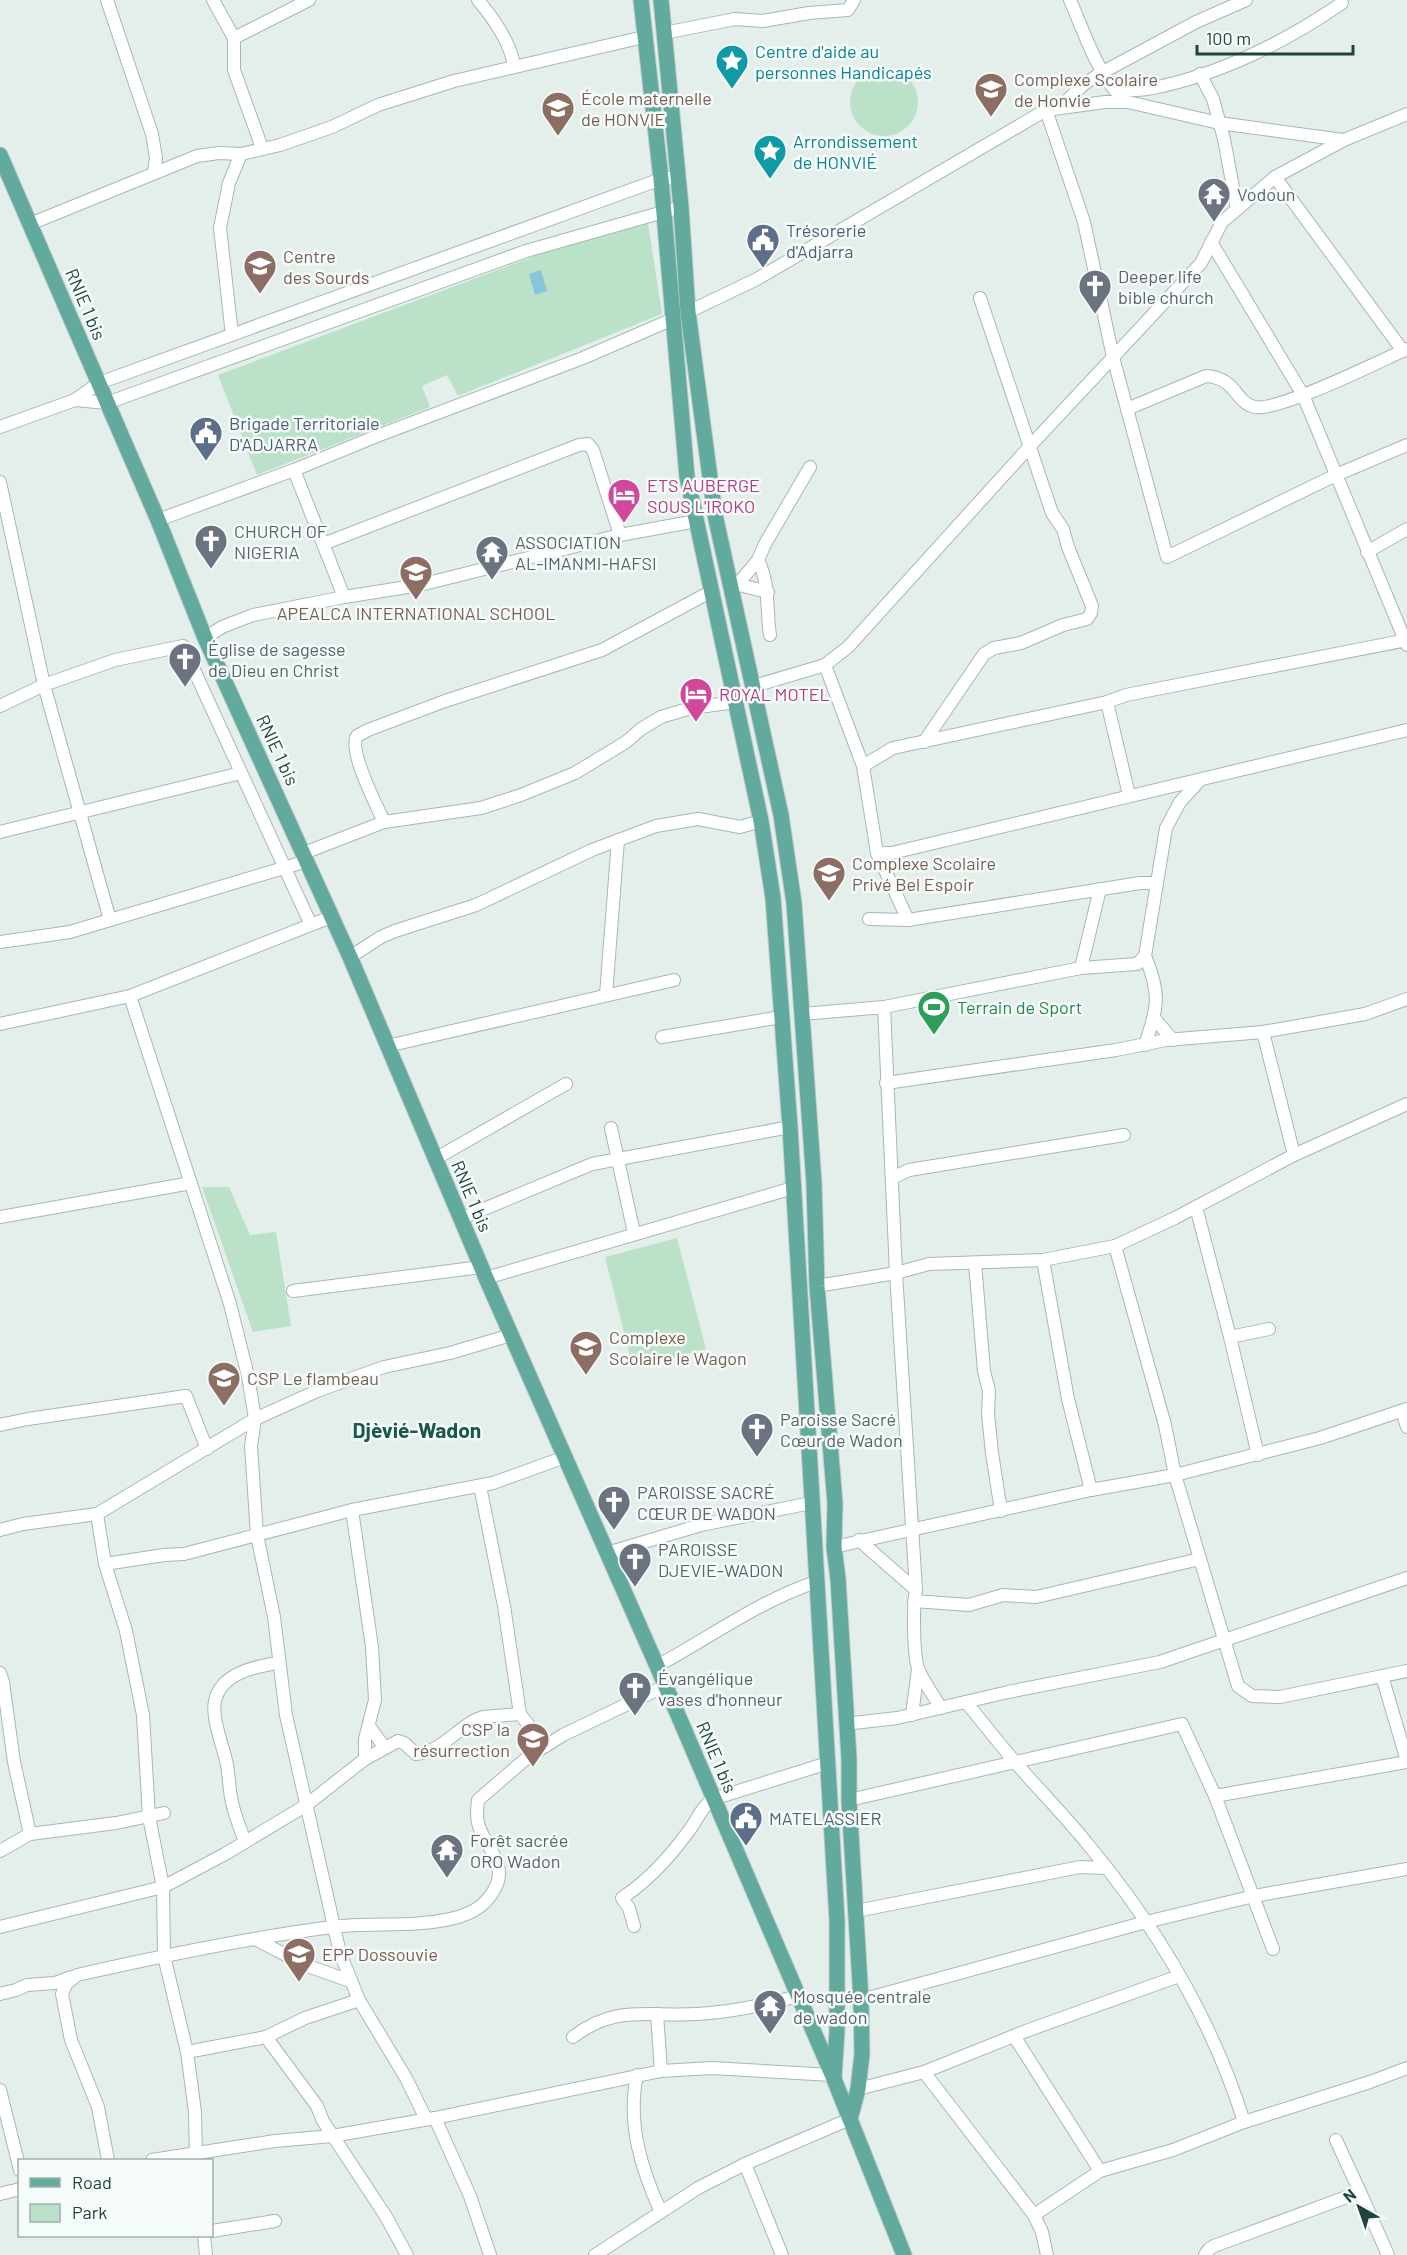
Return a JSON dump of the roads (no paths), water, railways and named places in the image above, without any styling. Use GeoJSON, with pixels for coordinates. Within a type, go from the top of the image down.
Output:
{"type":"FeatureCollection","features":[{"type":"Feature","properties":{"kind":"main road"},"geometry":{"type":"LineString","coordinates":[[641,0],[661,179],[684,452],[696,521],[761,821],[773,898],[790,1127],[837,1920],[837,2031],[833,2077]]}},
{"type":"Feature","properties":{"kind":"main road"},"geometry":{"type":"LineString","coordinates":[[661,0],[681,207],[688,312],[715,515],[735,588],[786,848],[794,903],[814,1183],[817,1286],[835,1503],[834,1547],[849,1759],[849,1800],[861,2000],[862,2054],[858,2089],[850,2119]]}},
{"type":"Feature","properties":{"kind":"main road","name":"RNIE 1 bis"},"geometry":{"type":"LineString","coordinates":[[0,155],[158,520],[205,638],[350,957],[360,986],[483,1273],[657,1666],[833,2077],[904,2255]]}},
{"type":"Feature","properties":{"kind":"street"},"geometry":{"type":"LineString","coordinates":[[107,0],[152,134],[156,158],[154,173]]}},
{"type":"Feature","properties":{"kind":"street"},"geometry":{"type":"LineString","coordinates":[[213,0],[234,38],[234,70],[262,148]]}},
{"type":"Feature","properties":{"kind":"street"},"geometry":{"type":"LineString","coordinates":[[234,38],[309,0]]}},
{"type":"Feature","properties":{"kind":"street"},"geometry":{"type":"LineString","coordinates":[[478,0],[500,33],[513,57],[514,66]]}},
{"type":"Feature","properties":{"kind":"street"},"geometry":{"type":"LineString","coordinates":[[664,33],[735,19],[763,21],[809,12],[848,10],[854,0]]}},
{"type":"Feature","properties":{"kind":"street"},"geometry":{"type":"LineString","coordinates":[[1070,0],[1103,72],[1116,91],[1128,102]]}},
{"type":"Feature","properties":{"kind":"street"},"geometry":{"type":"LineString","coordinates":[[688,312],[757,279],[1053,109],[1103,72],[1196,22],[1246,0]]}},
{"type":"Feature","properties":{"kind":"street"},"geometry":{"type":"LineString","coordinates":[[1116,91],[1150,89],[1232,64],[1282,40],[1340,1]]}},
{"type":"Feature","properties":{"kind":"street"},"geometry":{"type":"LineString","coordinates":[[30,224],[197,156],[219,153],[241,154],[298,140],[378,105],[454,81],[644,37]]}},
{"type":"Feature","properties":{"kind":"street"},"geometry":{"type":"LineString","coordinates":[[1200,74],[1213,99],[1237,209]]}},
{"type":"Feature","properties":{"kind":"street"},"geometry":{"type":"LineString","coordinates":[[1053,109],[1105,102],[1128,102],[1219,123],[1344,140]]}},
{"type":"Feature","properties":{"kind":"street"},"geometry":{"type":"LineString","coordinates":[[1053,109],[1084,222],[1113,357],[1167,557],[1336,475],[1407,445]]}},
{"type":"Feature","properties":{"kind":"street"},"geometry":{"type":"LineString","coordinates":[[754,687],[825,664],[848,647],[1201,262],[1222,222],[1275,177],[1344,140],[1407,114]]}},
{"type":"Feature","properties":{"kind":"street"},"geometry":{"type":"LineString","coordinates":[[232,335],[219,228],[229,183],[241,154]]}},
{"type":"Feature","properties":{"kind":"street"},"geometry":{"type":"LineString","coordinates":[[0,427],[75,400],[99,383],[661,179],[678,177]]}},
{"type":"Feature","properties":{"kind":"street"},"geometry":{"type":"LineString","coordinates":[[1127,409],[1206,376],[1217,377],[1227,382],[1244,402],[1251,407],[1263,409],[1303,395],[1405,350],[1275,177]]}},
{"type":"Feature","properties":{"kind":"street"},"geometry":{"type":"LineString","coordinates":[[75,400],[107,403],[526,251],[681,207]]}},
{"type":"Feature","properties":{"kind":"street"},"geometry":{"type":"LineString","coordinates":[[519,231],[526,251]]}},
{"type":"Feature","properties":{"kind":"street"},"geometry":{"type":"LineString","coordinates":[[863,766],[892,748],[1107,702],[1126,695],[1407,642],[1367,552],[1303,395],[1211,242]]}},
{"type":"Feature","properties":{"kind":"street"},"geometry":{"type":"LineString","coordinates":[[924,742],[984,654],[994,648],[1021,643],[1063,625],[1087,619],[1092,606],[1068,548],[1067,539],[1052,513],[980,298]]}},
{"type":"Feature","properties":{"kind":"street"},"geometry":{"type":"LineString","coordinates":[[158,520],[583,358],[673,319]]}},
{"type":"Feature","properties":{"kind":"street"},"geometry":{"type":"LineString","coordinates":[[323,544],[579,445],[588,444],[593,450],[620,535]]}},
{"type":"Feature","properties":{"kind":"street"},"geometry":{"type":"LineString","coordinates":[[735,588],[758,560],[810,466]]}},
{"type":"Feature","properties":{"kind":"street"},"geometry":{"type":"LineString","coordinates":[[294,470],[344,597]]}},
{"type":"Feature","properties":{"kind":"street"},"geometry":{"type":"LineString","coordinates":[[0,482],[44,685],[110,920]]}},
{"type":"Feature","properties":{"kind":"street"},"geometry":{"type":"LineString","coordinates":[[205,638],[222,627],[253,615],[420,585],[620,535],[696,521]]}},
{"type":"Feature","properties":{"kind":"street"},"geometry":{"type":"LineString","coordinates":[[1367,552],[1407,529]]}},
{"type":"Feature","properties":{"kind":"street"},"geometry":{"type":"LineString","coordinates":[[758,560],[765,574],[768,592],[766,611],[770,635]]}},
{"type":"Feature","properties":{"kind":"street"},"geometry":{"type":"LineString","coordinates":[[735,588],[768,592]]}},
{"type":"Feature","properties":{"kind":"street"},"geometry":{"type":"LineString","coordinates":[[384,822],[360,765],[354,744],[357,736],[445,701],[602,650],[712,591]]}},
{"type":"Feature","properties":{"kind":"street"},"geometry":{"type":"LineString","coordinates":[[0,706],[44,685],[115,660],[183,646],[311,925]]}},
{"type":"Feature","properties":{"kind":"street"},"geometry":{"type":"LineString","coordinates":[[825,664],[863,766],[877,853],[908,920]]}},
{"type":"Feature","properties":{"kind":"street"},"geometry":{"type":"LineString","coordinates":[[0,942],[70,932],[284,867],[384,822],[481,808],[576,773],[661,717],[691,708],[736,702]]}},
{"type":"Feature","properties":{"kind":"street"},"geometry":{"type":"LineString","coordinates":[[1107,702],[1129,795]]}},
{"type":"Feature","properties":{"kind":"street"},"geometry":{"type":"LineString","coordinates":[[877,853],[892,853],[1407,730]]}},
{"type":"Feature","properties":{"kind":"street"},"geometry":{"type":"LineString","coordinates":[[0,832],[241,773]]}},
{"type":"Feature","properties":{"kind":"street"},"geometry":{"type":"LineString","coordinates":[[1145,1045],[1154,1018],[1158,992],[1145,956],[1166,828],[1180,802],[1200,780]]}},
{"type":"Feature","properties":{"kind":"street"},"geometry":{"type":"LineString","coordinates":[[350,957],[381,937],[395,931],[476,905],[618,840],[656,826],[698,819],[740,827],[761,821]]}},
{"type":"Feature","properties":{"kind":"street"},"geometry":{"type":"LineString","coordinates":[[606,995],[618,840]]}},
{"type":"Feature","properties":{"kind":"street"},"geometry":{"type":"LineString","coordinates":[[883,865],[892,853]]}},
{"type":"Feature","properties":{"kind":"street"},"geometry":{"type":"LineString","coordinates":[[869,920],[908,920],[1140,883],[1157,883]]}},
{"type":"Feature","properties":{"kind":"street"},"geometry":{"type":"LineString","coordinates":[[1081,968],[1100,889]]}},
{"type":"Feature","properties":{"kind":"street"},"geometry":{"type":"LineString","coordinates":[[0,1024],[130,996],[331,918]]}},
{"type":"Feature","properties":{"kind":"street"},"geometry":{"type":"LineString","coordinates":[[803,1014],[884,1006],[1081,968],[1137,964],[1145,956]]}},
{"type":"Feature","properties":{"kind":"street"},"geometry":{"type":"LineString","coordinates":[[387,1046],[674,980]]}},
{"type":"Feature","properties":{"kind":"street"},"geometry":{"type":"LineString","coordinates":[[130,996],[230,1304],[248,1376],[255,1419],[251,1446],[257,1535],[274,1617],[286,1714],[333,1927],[350,1982],[430,2119],[470,2196],[490,2255]]}},
{"type":"Feature","properties":{"kind":"street"},"geometry":{"type":"LineString","coordinates":[[886,1083],[1173,1040],[1263,1032],[1365,1014],[1407,999]]}},
{"type":"Feature","properties":{"kind":"street"},"geometry":{"type":"LineString","coordinates":[[884,1006],[886,1083],[918,1669],[912,1715]]}},
{"type":"Feature","properties":{"kind":"street"},"geometry":{"type":"LineString","coordinates":[[662,1037],[781,1017]]}},
{"type":"Feature","properties":{"kind":"street"},"geometry":{"type":"LineString","coordinates":[[1154,1018],[1173,1040]]}},
{"type":"Feature","properties":{"kind":"street"},"geometry":{"type":"LineString","coordinates":[[1263,1032],[1294,1155]]}},
{"type":"Feature","properties":{"kind":"street"},"geometry":{"type":"LineString","coordinates":[[435,1159],[566,1084]]}},
{"type":"Feature","properties":{"kind":"street"},"geometry":{"type":"LineString","coordinates":[[817,1286],[896,1273],[929,1264],[1043,1260],[1115,1246],[1196,1207],[1294,1155],[1406,1108]]}},
{"type":"Feature","properties":{"kind":"street"},"geometry":{"type":"LineString","coordinates":[[460,1219],[592,1164],[790,1127]]}},
{"type":"Feature","properties":{"kind":"street"},"geometry":{"type":"LineString","coordinates":[[611,1128],[634,1233]]}},
{"type":"Feature","properties":{"kind":"street"},"geometry":{"type":"LineString","coordinates":[[892,1178],[909,1170],[1124,1135]]}},
{"type":"Feature","properties":{"kind":"street"},"geometry":{"type":"LineString","coordinates":[[890,1161],[909,1170]]}},
{"type":"Feature","properties":{"kind":"street"},"geometry":{"type":"LineString","coordinates":[[0,1217],[191,1183]]}},
{"type":"Feature","properties":{"kind":"street"},"geometry":{"type":"LineString","coordinates":[[293,1291],[483,1273],[793,1188]]}},
{"type":"Feature","properties":{"kind":"street"},"geometry":{"type":"LineString","coordinates":[[1196,1207],[1258,1455]]}},
{"type":"Feature","properties":{"kind":"street"},"geometry":{"type":"LineString","coordinates":[[1115,1246],[1166,1425],[1175,1475],[1238,1686],[1252,1696],[1280,1697],[1407,1671]]}},
{"type":"Feature","properties":{"kind":"street"},"geometry":{"type":"LineString","coordinates":[[1043,1260],[1068,1399],[1091,1490]]}},
{"type":"Feature","properties":{"kind":"street"},"geometry":{"type":"LineString","coordinates":[[975,1263],[984,1371],[990,1391],[988,1414],[991,1443],[1001,1511]]}},
{"type":"Feature","properties":{"kind":"street"},"geometry":{"type":"LineString","coordinates":[[1230,1337],[1269,1329]]}},
{"type":"Feature","properties":{"kind":"street"},"geometry":{"type":"LineString","coordinates":[[0,1530],[23,1524],[97,1514],[255,1419],[316,1391],[384,1367],[450,1353],[511,1335]]}},
{"type":"Feature","properties":{"kind":"street"},"geometry":{"type":"LineString","coordinates":[[0,1425],[186,1396],[207,1449]]}},
{"type":"Feature","properties":{"kind":"street"},"geometry":{"type":"LineString","coordinates":[[834,1547],[1091,1490],[1175,1475],[1320,1438],[1405,1410],[1407,1427]]}},
{"type":"Feature","properties":{"kind":"street"},"geometry":{"type":"LineString","coordinates":[[105,1564],[164,1554],[184,1554],[352,1510],[493,1483],[566,1457]]}},
{"type":"Feature","properties":{"kind":"street"},"geometry":{"type":"LineString","coordinates":[[480,1486],[504,1606],[520,1714],[545,1746]]}},
{"type":"Feature","properties":{"kind":"street"},"geometry":{"type":"LineString","coordinates":[[607,1553],[701,1525],[811,1503]]}},
{"type":"Feature","properties":{"kind":"street"},"geometry":{"type":"LineString","coordinates":[[352,1510],[372,1647],[375,1700],[365,1739],[365,1759]]}},
{"type":"Feature","properties":{"kind":"street"},"geometry":{"type":"LineString","coordinates":[[97,1514],[105,1564],[126,1631],[143,1715],[149,1817],[163,1887],[164,1956],[187,2052],[195,2112],[196,2157]]}},
{"type":"Feature","properties":{"kind":"street"},"geometry":{"type":"LineString","coordinates":[[859,1540],[915,1596],[969,1605],[1002,1595],[1036,1597],[1200,1559]]}},
{"type":"Feature","properties":{"kind":"street"},"geometry":{"type":"LineString","coordinates":[[845,1724],[912,1715],[1160,1662],[1407,1578]]}},
{"type":"Feature","properties":{"kind":"street"},"geometry":{"type":"LineString","coordinates":[[657,1666],[761,1606],[816,1582]]}},
{"type":"Feature","properties":{"kind":"street"},"geometry":{"type":"LineString","coordinates":[[245,1842],[231,1799],[215,1700],[225,1685],[238,1673],[255,1666],[279,1663]]}},
{"type":"Feature","properties":{"kind":"street"},"geometry":{"type":"LineString","coordinates":[[918,1669],[941,1708]]}},
{"type":"Feature","properties":{"kind":"street"},"geometry":{"type":"LineString","coordinates":[[0,1673],[14,1761],[30,1834]]}},
{"type":"Feature","properties":{"kind":"street"},"geometry":{"type":"LineString","coordinates":[[1215,1797],[1407,1762],[1382,1676]]}},
{"type":"Feature","properties":{"kind":"street"},"geometry":{"type":"LineString","coordinates":[[0,1994],[27,1985],[56,1983],[77,1975],[255,1939],[333,1927],[434,1922],[475,1911],[495,1889],[498,1877],[498,1867],[493,1850],[477,1822],[478,1800],[528,1757],[563,1734],[665,1686]]}},
{"type":"Feature","properties":{"kind":"street"},"geometry":{"type":"LineString","coordinates":[[966,1702],[1015,1762],[1090,1846],[1146,1922],[1179,1976],[1221,2054],[1244,2122]]}},
{"type":"Feature","properties":{"kind":"street"},"geometry":{"type":"LineString","coordinates":[[0,1928],[163,1887],[305,1806],[365,1759],[398,1741],[404,1743],[416,1754],[420,1754],[432,1750],[475,1720],[483,1717],[520,1714]]}},
{"type":"Feature","properties":{"kind":"street"},"geometry":{"type":"LineString","coordinates":[[849,1800],[1182,1724],[1215,1797],[1273,1949]]}},
{"type":"Feature","properties":{"kind":"street"},"geometry":{"type":"LineString","coordinates":[[369,1726],[385,1748]]}},
{"type":"Feature","properties":{"kind":"street"},"geometry":{"type":"LineString","coordinates":[[634,1926],[629,1908],[622,1898],[658,1869],[690,1830],[708,1803],[713,1799],[828,1762]]}},
{"type":"Feature","properties":{"kind":"street"},"geometry":{"type":"LineString","coordinates":[[0,1851],[30,1834],[52,1833],[164,1813]]}},
{"type":"Feature","properties":{"kind":"street"},"geometry":{"type":"LineString","coordinates":[[1080,1867],[1090,1846]]}},
{"type":"Feature","properties":{"kind":"street"},"geometry":{"type":"LineString","coordinates":[[856,1911],[1080,1867],[1106,1868]]}},
{"type":"Feature","properties":{"kind":"street"},"geometry":{"type":"LineString","coordinates":[[861,2000],[1146,1922],[1254,1896],[1407,1869]]}},
{"type":"Feature","properties":{"kind":"street"},"geometry":{"type":"LineString","coordinates":[[255,1939],[305,1965],[350,1982]]}},
{"type":"Feature","properties":{"kind":"street"},"geometry":{"type":"LineString","coordinates":[[77,1975],[66,1984],[62,1994],[71,2040],[98,2107],[108,2159]]}},
{"type":"Feature","properties":{"kind":"street"},"geometry":{"type":"LineString","coordinates":[[858,2089],[924,2072],[1014,2036],[1179,1976]]}},
{"type":"Feature","properties":{"kind":"street"},"geometry":{"type":"LineString","coordinates":[[573,2037],[594,2023],[633,2013],[723,2012],[798,1996]]}},
{"type":"Feature","properties":{"kind":"street"},"geometry":{"type":"LineString","coordinates":[[187,2052],[266,2037],[305,2018],[359,2000]]}},
{"type":"Feature","properties":{"kind":"street"},"geometry":{"type":"LineString","coordinates":[[657,2014],[661,2071]]}},
{"type":"Feature","properties":{"kind":"street"},"geometry":{"type":"LineString","coordinates":[[1014,2036],[1100,2171]]}},
{"type":"Feature","properties":{"kind":"street"},"geometry":{"type":"LineString","coordinates":[[266,2037],[317,2106],[332,2136],[385,2215],[407,2255]]}},
{"type":"Feature","properties":{"kind":"street"},"geometry":{"type":"LineString","coordinates":[[1034,2215],[1100,2171],[1173,2150],[1244,2122],[1407,2068]]}},
{"type":"Feature","properties":{"kind":"street"},"geometry":{"type":"LineString","coordinates":[[167,2159],[196,2157],[275,2141],[332,2136],[430,2119],[661,2071],[723,2069],[833,2077]]}},
{"type":"Feature","properties":{"kind":"street"},"geometry":{"type":"LineString","coordinates":[[924,2072],[1034,2215],[1042,2232],[1047,2255]]}},
{"type":"Feature","properties":{"kind":"street"},"geometry":{"type":"LineString","coordinates":[[636,2075],[634,2129],[637,2150],[648,2186],[661,2212]]}},
{"type":"Feature","properties":{"kind":"street"},"geometry":{"type":"LineString","coordinates":[[0,2090],[18,2162]]}},
{"type":"Feature","properties":{"kind":"street"},"geometry":{"type":"LineString","coordinates":[[595,2255],[698,2188],[745,2164],[850,2119]]}},
{"type":"Feature","properties":{"kind":"street"},"geometry":{"type":"LineString","coordinates":[[1336,2140],[1388,2255]]}},
{"type":"Feature","properties":{"kind":"street"},"geometry":{"type":"LineString","coordinates":[[745,2164],[782,2255]]}},
{"type":"Feature","properties":{"kind":"street"},"geometry":{"type":"LineString","coordinates":[[0,2194],[18,2190]]}},
{"type":"Feature","properties":{"kind":"street"},"geometry":{"type":"LineString","coordinates":[[1205,2255],[1215,2246],[1360,2192]]}},
{"type":"Feature","properties":{"kind":"street"},"geometry":{"type":"LineString","coordinates":[[213,2230],[275,2221]]}},
{"type":"Feature","properties":{"kind":"street"},"geometry":{"type":"LineString","coordinates":[[204,2237],[206,2255]]}},
{"type":"Feature","properties":{"kind":"water"},"geometry":{"type":"Polygon","coordinates":[[[541,270],[547,291],[535,295],[529,274],[541,270]]]}},
{"type":"Feature","properties":{"kind":"place","name":"Centre d'aide au personnes Handicapés"},"geometry":{"type":"Point","coordinates":[732,90]}},
{"type":"Feature","properties":{"kind":"place","name":"Complexe Scolaire de Honvie"},"geometry":{"type":"Point","coordinates":[991,118]}},
{"type":"Feature","properties":{"kind":"place","name":"École maternelle de HONVIE"},"geometry":{"type":"Point","coordinates":[558,137]}},
{"type":"Feature","properties":{"kind":"place","name":"Arrondissement de HONVIÉ"},"geometry":{"type":"Point","coordinates":[770,180]}},
{"type":"Feature","properties":{"kind":"place","name":"Vodoun"},"geometry":{"type":"Point","coordinates":[1214,223]}},
{"type":"Feature","properties":{"kind":"place","name":"Trésorerie d'Adjarra"},"geometry":{"type":"Point","coordinates":[763,269]}},
{"type":"Feature","properties":{"kind":"place","name":"Centre des Sourds"},"geometry":{"type":"Point","coordinates":[260,295]}},
{"type":"Feature","properties":{"kind":"place","name":"Deeper life bible church"},"geometry":{"type":"Point","coordinates":[1095,315]}},
{"type":"Feature","properties":{"kind":"place","name":"Brigade Territoriale D'ADJARRA"},"geometry":{"type":"Point","coordinates":[206,462]}},
{"type":"Feature","properties":{"kind":"place","name":"ETS AUBERGE SOUS L'IROKO"},"geometry":{"type":"Point","coordinates":[624,524]}},
{"type":"Feature","properties":{"kind":"place","name":"CHURCH OF NIGERIA"},"geometry":{"type":"Point","coordinates":[211,570]}},
{"type":"Feature","properties":{"kind":"place","name":"ASSOCIATION AL-IMANMI-HAFSI"},"geometry":{"type":"Point","coordinates":[492,581]}},
{"type":"Feature","properties":{"kind":"place","name":"APEALCA INTERNATIONAL SCHOOL"},"geometry":{"type":"Point","coordinates":[416,601]}},
{"type":"Feature","properties":{"kind":"place","name":"Église de sagesse de Dieu en Christ"},"geometry":{"type":"Point","coordinates":[185,688]}},
{"type":"Feature","properties":{"kind":"place","name":"ROYAL MOTEL"},"geometry":{"type":"Point","coordinates":[696,723]}},
{"type":"Feature","properties":{"kind":"place","name":"Complexe Scolaire Privé Bel Espoir"},"geometry":{"type":"Point","coordinates":[829,902]}},
{"type":"Feature","properties":{"kind":"place","name":"Terrain de Sport"},"geometry":{"type":"Point","coordinates":[934,1036]}},
{"type":"Feature","properties":{"kind":"place","name":"Complexe Scolaire le Wagon"},"geometry":{"type":"Point","coordinates":[586,1376]}},
{"type":"Feature","properties":{"kind":"place","name":"CSP Le flambeau"},"geometry":{"type":"Point","coordinates":[224,1407]}},
{"type":"Feature","properties":{"kind":"place","name":"Paroisse Sacré Cœur de Wadon"},"geometry":{"type":"Point","coordinates":[757,1458]}},
{"type":"Feature","properties":{"kind":"place","name":"PAROISSE SACRÉ CŒUR DE WADON"},"geometry":{"type":"Point","coordinates":[614,1531]}},
{"type":"Feature","properties":{"kind":"place","name":"PAROISSE DJEVIE-WADON"},"geometry":{"type":"Point","coordinates":[635,1588]}},
{"type":"Feature","properties":{"kind":"place","name":"Évangélique vases d'honneur"},"geometry":{"type":"Point","coordinates":[635,1717]}},
{"type":"Feature","properties":{"kind":"place","name":"CSP la résurrection"},"geometry":{"type":"Point","coordinates":[533,1768]}},
{"type":"Feature","properties":{"kind":"place","name":"MATELASSIER"},"geometry":{"type":"Point","coordinates":[746,1847]}},
{"type":"Feature","properties":{"kind":"place","name":"Forêt sacrée ORO Wadon"},"geometry":{"type":"Point","coordinates":[447,1879]}},
{"type":"Feature","properties":{"kind":"place","name":"EPP Dossouvie"},"geometry":{"type":"Point","coordinates":[299,1983]}},
{"type":"Feature","properties":{"kind":"place","name":"Mosquée centrale de wadon"},"geometry":{"type":"Point","coordinates":[770,2035]}},
{"type":"Feature","properties":{"kind":"district","name":"Djèvié-Wadon"},"geometry":{"type":"Point","coordinates":[417,1429]}}]}
